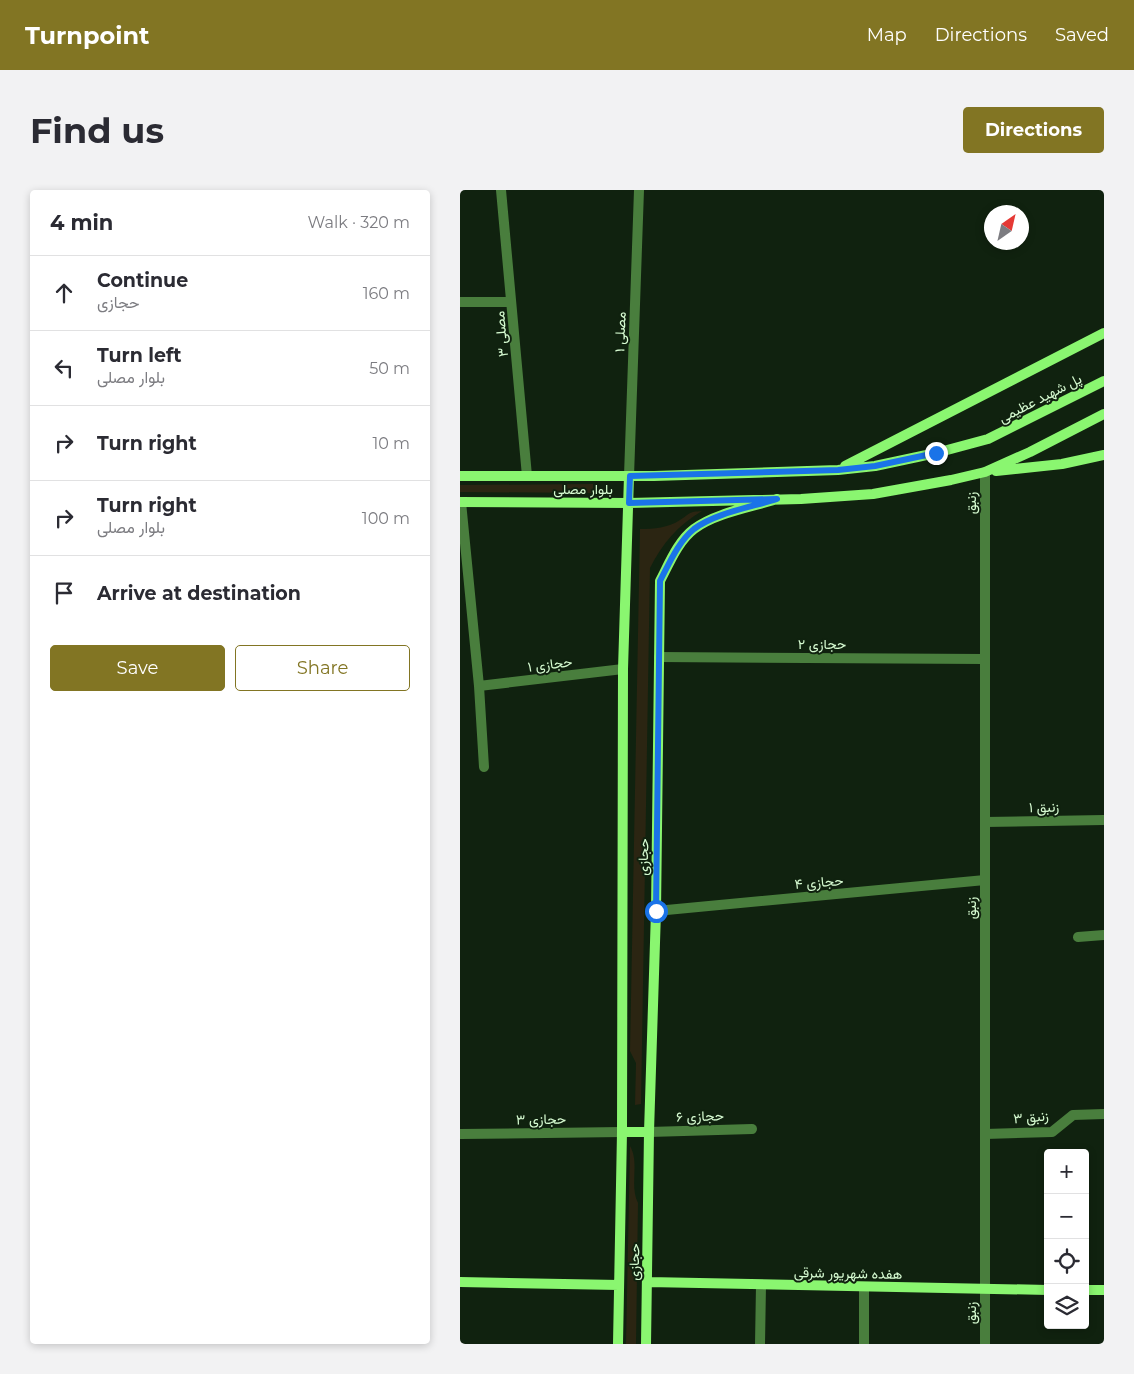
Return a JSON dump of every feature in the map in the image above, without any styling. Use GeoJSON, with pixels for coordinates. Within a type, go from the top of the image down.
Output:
{"type":"FeatureCollection","features":[{"type":"Feature","properties":{"kind":"main road"},"geometry":{"type":"LineString","coordinates":[[838,470],[1104,333]]}},
{"type":"Feature","properties":{"kind":"main road","name":"پل شهید عظیمی"},"geometry":{"type":"LineString","coordinates":[[988,439],[1104,381]]}},
{"type":"Feature","properties":{"kind":"main road","name":"بلوار مصلی"},"geometry":{"type":"LineString","coordinates":[[461,502],[629,503],[873,494],[985,472],[1030,452],[1104,414]]}},
{"type":"Feature","properties":{"kind":"main road","name":"بلوار مصلی"},"geometry":{"type":"LineString","coordinates":[[460,476],[630,476],[838,470],[875,466],[936,453],[988,439]]}},
{"type":"Feature","properties":{"kind":"main road"},"geometry":{"type":"LineString","coordinates":[[985,472],[1062,464],[1104,455]]}},
{"type":"Feature","properties":{"kind":"main road","name":"حجازی"},"geometry":{"type":"LineString","coordinates":[[618,1344],[622,1132],[624,669],[630,476]]}},
{"type":"Feature","properties":{"kind":"main road","name":"حجازی"},"geometry":{"type":"LineString","coordinates":[[646,1344],[649,1132],[656,911],[660,581],[682,542],[694,530],[716,518],[777,499]]}},
{"type":"Feature","properties":{"kind":"main road"},"geometry":{"type":"LineString","coordinates":[[622,1132],[649,1132]]}},
{"type":"Feature","properties":{"kind":"main road"},"geometry":{"type":"LineString","coordinates":[[460,1282],[619,1285]]}},
{"type":"Feature","properties":{"kind":"main road","name":"هفده شهریور شرقی"},"geometry":{"type":"LineString","coordinates":[[648,1282],[1044,1290]]}},
{"type":"Feature","properties":{"kind":"main road"},"geometry":{"type":"LineString","coordinates":[[1089,1290],[1104,1290]]}},
{"type":"Feature","properties":{"kind":"street","name":"مصلی ۳"},"geometry":{"type":"LineString","coordinates":[[502,190],[527,476]]}},
{"type":"Feature","properties":{"kind":"street","name":"مصلی ۱"},"geometry":{"type":"LineString","coordinates":[[630,476],[639,190]]}},
{"type":"Feature","properties":{"kind":"street"},"geometry":{"type":"LineString","coordinates":[[460,302],[511,302]]}},
{"type":"Feature","properties":{"kind":"street","name":"زنبق"},"geometry":{"type":"LineString","coordinates":[[985,472],[985,1344]]}},
{"type":"Feature","properties":{"kind":"street"},"geometry":{"type":"LineString","coordinates":[[461,502],[479,686],[484,767]]}},
{"type":"Feature","properties":{"kind":"street","name":"حجازی ۲"},"geometry":{"type":"LineString","coordinates":[[658,657],[984,659]]}},
{"type":"Feature","properties":{"kind":"street","name":"حجازی ۱"},"geometry":{"type":"LineString","coordinates":[[479,686],[624,669]]}},
{"type":"Feature","properties":{"kind":"street","name":"زنبق ۱"},"geometry":{"type":"LineString","coordinates":[[985,822],[1104,820]]}},
{"type":"Feature","properties":{"kind":"street","name":"حجازی ۴"},"geometry":{"type":"LineString","coordinates":[[656,911],[985,880]]}},
{"type":"Feature","properties":{"kind":"street"},"geometry":{"type":"LineString","coordinates":[[1078,937],[1104,935]]}},
{"type":"Feature","properties":{"kind":"street","name":"زنبق ۳"},"geometry":{"type":"LineString","coordinates":[[985,1134],[1052,1132],[1073,1114],[1104,1114]]}},
{"type":"Feature","properties":{"kind":"street","name":"حجازی ۶"},"geometry":{"type":"LineString","coordinates":[[649,1132],[752,1129]]}},
{"type":"Feature","properties":{"kind":"street","name":"حجازی ۳"},"geometry":{"type":"LineString","coordinates":[[460,1134],[622,1132]]}},
{"type":"Feature","properties":{"kind":"street"},"geometry":{"type":"LineString","coordinates":[[760,1344],[761,1285]]}},
{"type":"Feature","properties":{"kind":"street"},"geometry":{"type":"LineString","coordinates":[[864,1286],[864,1344]]}},
{"type":"Feature","properties":{"kind":"shaded area"},"geometry":{"type":"Polygon","coordinates":[[[593,484],[593,493],[460,492],[460,485],[593,484]]]}},
{"type":"Feature","properties":{"kind":"shaded area"},"geometry":{"type":"Polygon","coordinates":[[[702,511],[678,529],[660,551],[650,568],[641,1104],[635,1105],[636,1063],[630,1051],[640,529],[666,526],[675,523],[690,513],[702,511]]]}},
{"type":"Feature","properties":{"kind":"shaded area"},"geometry":{"type":"Polygon","coordinates":[[[630,1146],[634,1160],[634,1189],[638,1203],[636,1344],[626,1344],[630,1146]]]}},
{"type":"Feature","properties":{"kind":"route"},"geometry":{"type":"LineString","coordinates":[[656,911],[660,581],[682,542],[694,530],[716,518],[777,499],[629,503],[630,476],[838,470],[875,466],[936,453]]}}]}
